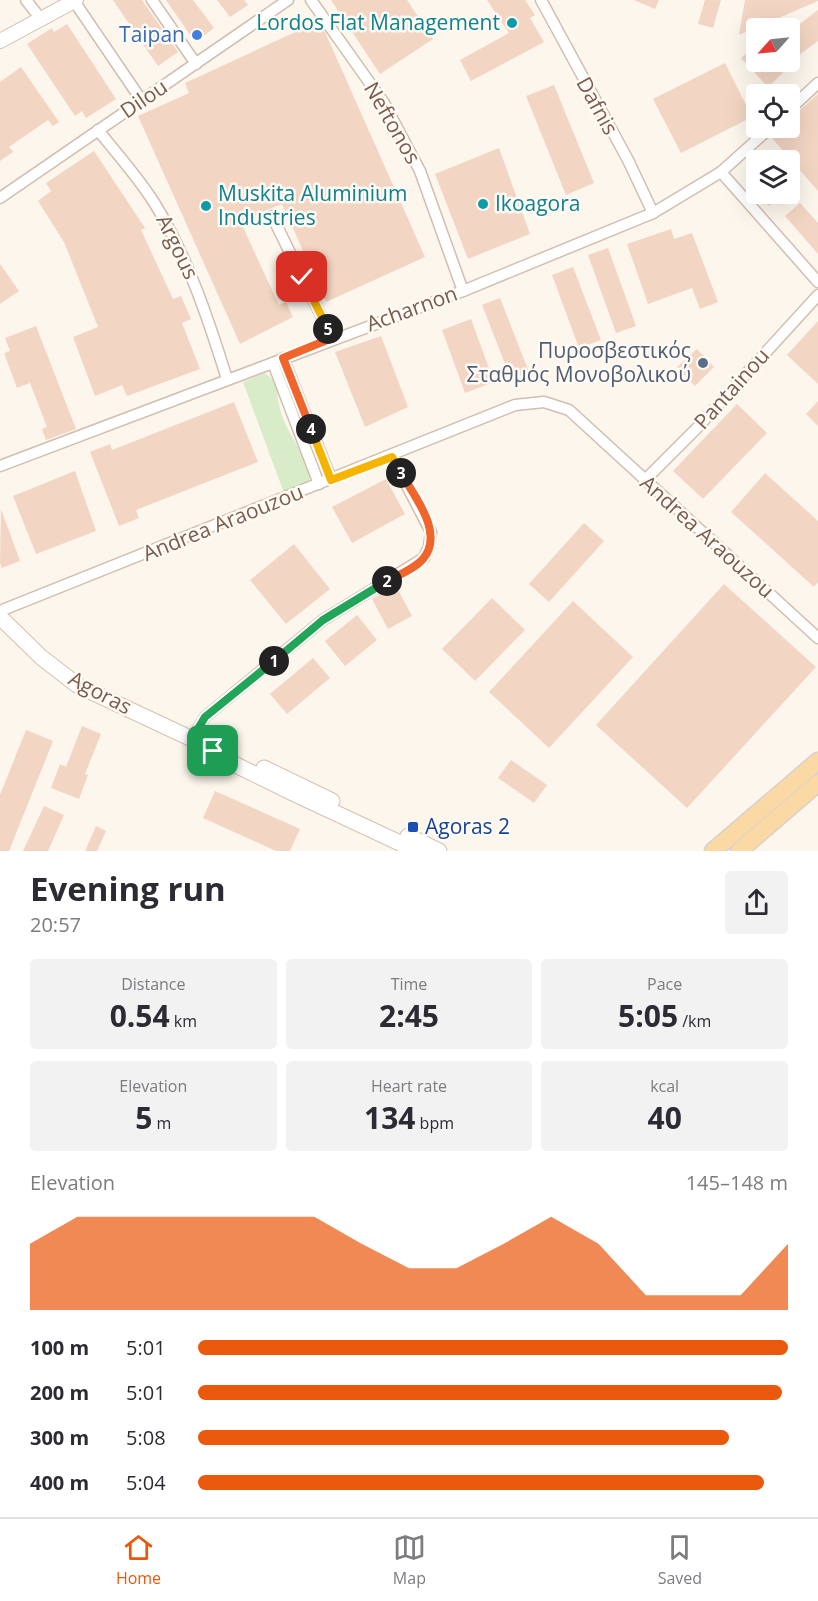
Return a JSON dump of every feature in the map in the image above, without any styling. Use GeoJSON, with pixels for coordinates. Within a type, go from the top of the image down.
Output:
{"type":"FeatureCollection","features":[{"type":"Feature","properties":{"kind":"main road","name":"Agoras"},"geometry":{"type":"LineString","coordinates":[[0,617],[41,657],[77,685],[192,739],[295,794],[417,851]]}},
{"type":"Feature","properties":{"kind":"main road","name":"Agoras"},"geometry":{"type":"LineString","coordinates":[[213,751],[245,760],[286,778],[439,851]]}},
{"type":"Feature","properties":{"kind":"main road"},"geometry":{"type":"LineString","coordinates":[[713,851],[818,761]]}},
{"type":"Feature","properties":{"kind":"main road"},"geometry":{"type":"LineString","coordinates":[[739,851],[818,783]]}},
{"type":"Feature","properties":{"kind":"street"},"geometry":{"type":"LineString","coordinates":[[26,0],[40,18]]}},
{"type":"Feature","properties":{"kind":"street"},"geometry":{"type":"LineString","coordinates":[[152,0],[196,64]]}},
{"type":"Feature","properties":{"kind":"street","name":"Dilou"},"geometry":{"type":"LineString","coordinates":[[0,198],[288,0]]}},
{"type":"Feature","properties":{"kind":"street","name":"Neftonos"},"geometry":{"type":"LineString","coordinates":[[311,0],[384,103],[420,171],[463,291]]}},
{"type":"Feature","properties":{"kind":"street","name":"Dafnis"},"geometry":{"type":"LineString","coordinates":[[541,0],[628,160],[653,213]]}},
{"type":"Feature","properties":{"kind":"street"},"geometry":{"type":"LineString","coordinates":[[0,41],[75,1],[142,101]]}},
{"type":"Feature","properties":{"kind":"street"},"geometry":{"type":"LineString","coordinates":[[800,100],[818,83]]}},
{"type":"Feature","properties":{"kind":"street","name":"Argous"},"geometry":{"type":"LineString","coordinates":[[98,130],[154,202],[178,247],[200,296],[227,379]]}},
{"type":"Feature","properties":{"kind":"street","name":"Acharnon"},"geometry":{"type":"LineString","coordinates":[[0,466],[278,361],[332,338],[463,291],[653,213],[721,172],[759,138]]}},
{"type":"Feature","properties":{"kind":"street"},"geometry":{"type":"LineString","coordinates":[[721,172],[818,282]]}},
{"type":"Feature","properties":{"kind":"street"},"geometry":{"type":"LineString","coordinates":[[272,216],[332,338]]}},
{"type":"Feature","properties":{"kind":"street","name":"Pantainou"},"geometry":{"type":"LineString","coordinates":[[644,481],[697,428],[818,295]]}},
{"type":"Feature","properties":{"kind":"street"},"geometry":{"type":"LineString","coordinates":[[278,361],[331,480]]}},
{"type":"Feature","properties":{"kind":"street"},"geometry":{"type":"LineString","coordinates":[[278,361],[319,484]]}},
{"type":"Feature","properties":{"kind":"street","name":"Andrea Araouzou"},"geometry":{"type":"LineString","coordinates":[[0,611],[392,457],[515,405],[544,402],[569,410],[818,638]]}},
{"type":"Feature","properties":{"kind":"street"},"geometry":{"type":"LineString","coordinates":[[192,739],[205,717],[323,620],[424,558],[429,547],[431,532],[392,457]]}},
{"type":"Feature","properties":{"kind":"green space"},"geometry":{"type":"Polygon","coordinates":[[[265,373],[277,383],[280,409],[284,420],[311,474],[308,484],[284,493],[243,382],[265,373]]]}},
{"type":"Feature","properties":{"kind":"building"},"geometry":{"type":"Polygon","coordinates":[[[113,0],[142,0],[178,52],[158,66],[113,0]]]}},
{"type":"Feature","properties":{"kind":"building"},"geometry":{"type":"Polygon","coordinates":[[[166,0],[193,0],[214,28],[195,42],[166,0]]]}},
{"type":"Feature","properties":{"kind":"building"},"geometry":{"type":"Polygon","coordinates":[[[217,0],[244,0],[248,5],[230,17],[217,0]]]}},
{"type":"Feature","properties":{"kind":"building"},"geometry":{"type":"Polygon","coordinates":[[[331,0],[407,0],[433,39],[380,74],[331,0]]]}},
{"type":"Feature","properties":{"kind":"building"},"geometry":{"type":"Polygon","coordinates":[[[487,0],[525,0],[535,15],[530,18],[544,42],[471,81],[460,60],[509,33],[487,0]]]}},
{"type":"Feature","properties":{"kind":"building"},"geometry":{"type":"Polygon","coordinates":[[[634,0],[659,0],[655,9],[634,0]]]}},
{"type":"Feature","properties":{"kind":"building"},"geometry":{"type":"Polygon","coordinates":[[[705,0],[721,0],[713,28],[698,24],[705,0]]]}},
{"type":"Feature","properties":{"kind":"building"},"geometry":{"type":"Polygon","coordinates":[[[745,0],[818,0],[778,18],[746,18],[746,32],[739,35],[745,0]]]}},
{"type":"Feature","properties":{"kind":"building"},"geometry":{"type":"Polygon","coordinates":[[[818,10],[818,41],[800,54],[800,24],[818,10]]]}},
{"type":"Feature","properties":{"kind":"building"},"geometry":{"type":"Polygon","coordinates":[[[317,22],[325,32],[425,257],[326,302],[282,204],[269,209],[241,223],[279,305],[286,302],[293,317],[240,344],[138,116],[189,93],[185,83],[317,22]]]}},
{"type":"Feature","properties":{"kind":"building"},"geometry":{"type":"Polygon","coordinates":[[[67,24],[116,99],[86,118],[82,111],[75,116],[27,44],[52,28],[54,32],[67,24]]]}},
{"type":"Feature","properties":{"kind":"building"},"geometry":{"type":"Polygon","coordinates":[[[746,54],[746,63],[741,58],[746,54]]]}},
{"type":"Feature","properties":{"kind":"building"},"geometry":{"type":"Polygon","coordinates":[[[725,63],[746,105],[746,120],[681,153],[653,99],[725,63]]]}},
{"type":"Feature","properties":{"kind":"building"},"geometry":{"type":"Polygon","coordinates":[[[21,67],[59,122],[53,126],[48,120],[9,147],[13,152],[0,161],[0,82],[21,67]]]}},
{"type":"Feature","properties":{"kind":"building"},"geometry":{"type":"Polygon","coordinates":[[[754,72],[783,73],[771,84],[765,84],[754,72]]]}},
{"type":"Feature","properties":{"kind":"building"},"geometry":{"type":"Polygon","coordinates":[[[554,85],[594,183],[566,195],[526,96],[554,85]]]}},
{"type":"Feature","properties":{"kind":"building"},"geometry":{"type":"Polygon","coordinates":[[[818,94],[818,191],[800,170],[800,150],[782,150],[772,138],[800,138],[800,110],[818,94]]]}},
{"type":"Feature","properties":{"kind":"building","name":"Ikoagora"},"geometry":{"type":"Polygon","coordinates":[[[499,148],[530,234],[468,259],[435,174],[499,148]]]}},
{"type":"Feature","properties":{"kind":"building"},"geometry":{"type":"Polygon","coordinates":[[[94,151],[145,228],[141,230],[173,299],[181,296],[191,319],[182,323],[200,369],[127,396],[122,385],[95,396],[73,337],[98,327],[64,242],[38,201],[51,191],[46,183],[94,151]]]}},
{"type":"Feature","properties":{"kind":"building"},"geometry":{"type":"Polygon","coordinates":[[[800,203],[818,223],[818,254],[785,216],[800,203]]]}},
{"type":"Feature","properties":{"kind":"building"},"geometry":{"type":"Polygon","coordinates":[[[671,229],[674,239],[692,233],[718,302],[700,309],[692,288],[648,304],[627,244],[671,229]]]}},
{"type":"Feature","properties":{"kind":"building"},"geometry":{"type":"Polygon","coordinates":[[[608,248],[636,326],[616,333],[588,255],[608,248]]]}},
{"type":"Feature","properties":{"kind":"building"},"geometry":{"type":"Polygon","coordinates":[[[0,264],[19,291],[0,304],[0,264]]]}},
{"type":"Feature","properties":{"kind":"building"},"geometry":{"type":"Polygon","coordinates":[[[573,267],[601,340],[579,348],[552,275],[573,267]]]}},
{"type":"Feature","properties":{"kind":"building"},"geometry":{"type":"Polygon","coordinates":[[[500,298],[529,372],[511,379],[482,305],[500,298]]]}},
{"type":"Feature","properties":{"kind":"building"},"geometry":{"type":"Polygon","coordinates":[[[471,319],[494,382],[465,393],[442,330],[471,319]]]}},
{"type":"Feature","properties":{"kind":"building"},"geometry":{"type":"Polygon","coordinates":[[[818,321],[818,384],[787,355],[818,321]]]}},
{"type":"Feature","properties":{"kind":"building"},"geometry":{"type":"Polygon","coordinates":[[[36,326],[76,429],[46,440],[42,429],[47,427],[30,383],[17,388],[4,353],[10,351],[5,338],[36,326]]]}},
{"type":"Feature","properties":{"kind":"building"},"geometry":{"type":"Polygon","coordinates":[[[381,336],[408,407],[365,427],[335,352],[381,336]]]}},
{"type":"Feature","properties":{"kind":"building"},"geometry":{"type":"Polygon","coordinates":[[[697,349],[714,367],[695,386],[677,367],[697,349]]]}},
{"type":"Feature","properties":{"kind":"building"},"geometry":{"type":"Polygon","coordinates":[[[818,401],[818,426],[806,414],[818,401]]]}},
{"type":"Feature","properties":{"kind":"building"},"geometry":{"type":"Polygon","coordinates":[[[234,402],[258,462],[136,510],[139,518],[119,526],[90,452],[110,444],[112,450],[234,402]]]}},
{"type":"Feature","properties":{"kind":"building"},"geometry":{"type":"Polygon","coordinates":[[[737,404],[767,433],[703,499],[673,471],[737,404]]]}},
{"type":"Feature","properties":{"kind":"building"},"geometry":{"type":"Polygon","coordinates":[[[75,471],[96,531],[36,554],[13,496],[75,471]]]}},
{"type":"Feature","properties":{"kind":"building"},"geometry":{"type":"Polygon","coordinates":[[[765,473],[818,521],[818,582],[814,587],[731,512],[765,473]]]}},
{"type":"Feature","properties":{"kind":"building"},"geometry":{"type":"Polygon","coordinates":[[[386,479],[405,514],[352,543],[332,507],[386,479]]]}},
{"type":"Feature","properties":{"kind":"building"},"geometry":{"type":"Polygon","coordinates":[[[1,509],[20,561],[2,568],[0,563],[1,509]]]}},
{"type":"Feature","properties":{"kind":"building"},"geometry":{"type":"Polygon","coordinates":[[[584,523],[604,541],[549,602],[529,584],[584,523]]]}},
{"type":"Feature","properties":{"kind":"building"},"geometry":{"type":"Polygon","coordinates":[[[294,544],[330,589],[286,624],[250,580],[294,544]]]}},
{"type":"Feature","properties":{"kind":"building"},"geometry":{"type":"Polygon","coordinates":[[[724,584],[816,667],[687,808],[596,725],[724,584]]]}},
{"type":"Feature","properties":{"kind":"building"},"geometry":{"type":"Polygon","coordinates":[[[396,586],[412,616],[388,629],[372,599],[396,586]]]}},
{"type":"Feature","properties":{"kind":"building"},"geometry":{"type":"Polygon","coordinates":[[[492,598],[525,630],[475,681],[442,649],[492,598]]]}},
{"type":"Feature","properties":{"kind":"building"},"geometry":{"type":"Polygon","coordinates":[[[573,601],[633,657],[549,748],[489,692],[573,601]]]}},
{"type":"Feature","properties":{"kind":"building"},"geometry":{"type":"Polygon","coordinates":[[[357,615],[377,640],[345,666],[325,641],[357,615]]]}},
{"type":"Feature","properties":{"kind":"building"},"geometry":{"type":"Polygon","coordinates":[[[313,658],[330,678],[287,714],[270,694],[313,658]]]}},
{"type":"Feature","properties":{"kind":"building"},"geometry":{"type":"Polygon","coordinates":[[[82,726],[101,734],[85,774],[88,775],[79,799],[51,788],[60,764],[66,767],[82,726]]]}},
{"type":"Feature","properties":{"kind":"building"},"geometry":{"type":"Polygon","coordinates":[[[26,730],[53,741],[9,851],[0,851],[0,795],[26,730]]]}},
{"type":"Feature","properties":{"kind":"building"},"geometry":{"type":"Polygon","coordinates":[[[511,760],[547,785],[534,803],[498,778],[511,760]]]}},
{"type":"Feature","properties":{"kind":"building"},"geometry":{"type":"Polygon","coordinates":[[[215,791],[300,829],[290,851],[276,851],[203,818],[215,791]]]}},
{"type":"Feature","properties":{"kind":"building"},"geometry":{"type":"Polygon","coordinates":[[[44,806],[64,815],[48,851],[23,851],[44,806]]]}},
{"type":"Feature","properties":{"kind":"building"},"geometry":{"type":"Polygon","coordinates":[[[96,826],[106,831],[97,851],[85,851],[96,826]]]}},
{"type":"Feature","properties":{"kind":"place","name":"Lordos Flat Management"},"geometry":{"type":"Point","coordinates":[512,23]}},
{"type":"Feature","properties":{"kind":"place","name":"Taipan"},"geometry":{"type":"Point","coordinates":[197,35]}},
{"type":"Feature","properties":{"kind":"place","name":"Ikoagora"},"geometry":{"type":"Point","coordinates":[483,204]}},
{"type":"Feature","properties":{"kind":"place","name":"Muskita Aluminium Industries"},"geometry":{"type":"Point","coordinates":[206,206]}},
{"type":"Feature","properties":{"kind":"place","name":"Πυροσβεστικός Σταθμός Μονοβολικού"},"geometry":{"type":"Point","coordinates":[703,363]}},
{"type":"Feature","properties":{"kind":"place","name":"Agoras 2"},"geometry":{"type":"Point","coordinates":[413,827]}},
{"type":"Feature","properties":{"kind":"route"},"geometry":{"type":"LineString","coordinates":[[213,751],[192,739],[205,717],[323,620],[355,599],[412,568],[424,558],[429,547],[431,532],[428,521],[392,457],[331,480],[283,358],[332,338],[302,277]]}}]}
